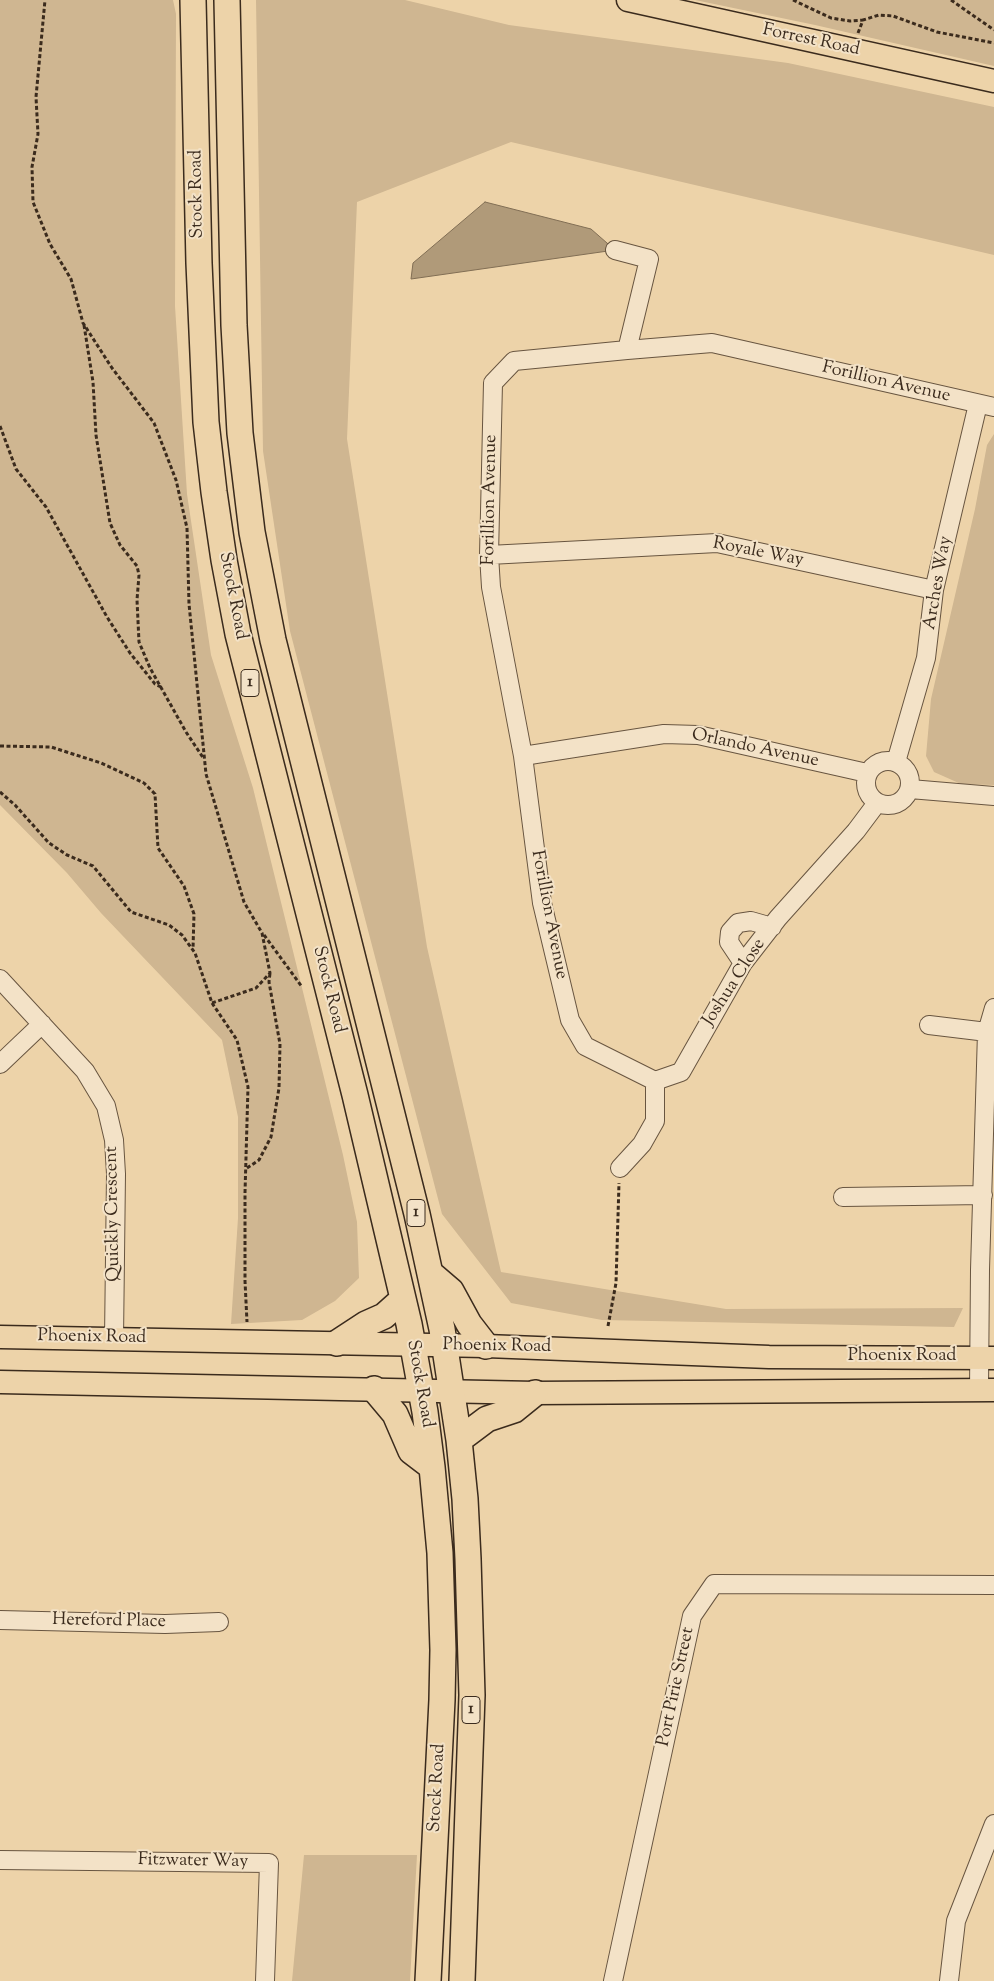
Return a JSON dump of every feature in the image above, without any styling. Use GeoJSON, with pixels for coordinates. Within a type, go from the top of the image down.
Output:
{"type":"FeatureCollection","features":[{"type":"Feature","properties":{"kind":"highway","name":"Stock Road"},"geometry":{"type":"LineString","coordinates":[[193,0],[206,422],[223,550],[238,634],[355,1095],[403,1299],[421,1390],[432,1467],[440,1553],[443,1650],[428,1981]]}},
{"type":"Feature","properties":{"kind":"highway","name":"Stock Road"},"geometry":{"type":"LineString","coordinates":[[227,0],[234,325],[240,433],[252,532],[273,640],[430,1273],[453,1392],[459,1440],[465,1498],[472,1686],[462,1981]]}},
{"type":"Feature","properties":{"kind":"highway"},"geometry":{"type":"LineString","coordinates":[[430,1273],[451,1291],[470,1324],[486,1346]]}},
{"type":"Feature","properties":{"kind":"highway"},"geometry":{"type":"LineString","coordinates":[[337,1343],[366,1324],[384,1316],[403,1299]]}},
{"type":"Feature","properties":{"kind":"highway"},"geometry":{"type":"LineString","coordinates":[[374,1389],[395,1414],[411,1451],[432,1467]]}},
{"type":"Feature","properties":{"kind":"highway"},"geometry":{"type":"LineString","coordinates":[[459,1440],[487,1419],[514,1410],[535,1393]]}},
{"type":"Feature","properties":{"kind":"main road","name":"Forrest Road"},"geometry":{"type":"LineString","coordinates":[[628,0],[994,81]]}},
{"type":"Feature","properties":{"kind":"main road","name":"Phoenix Road"},"geometry":{"type":"LineString","coordinates":[[0,1337],[486,1346],[769,1357],[986,1358]]}},
{"type":"Feature","properties":{"kind":"main road","name":"Phoenix Road"},"geometry":{"type":"LineString","coordinates":[[0,1382],[535,1393],[986,1390]]}},
{"type":"Feature","properties":{"kind":"street"},"geometry":{"type":"LineString","coordinates":[[615,250],[649,259],[627,350]]}},
{"type":"Feature","properties":{"kind":"street","name":"Forillion Avenue"},"geometry":{"type":"LineString","coordinates":[[654,1081],[585,1046],[570,1020],[542,903],[523,756],[491,587],[489,555],[493,383],[514,361],[712,343],[986,406]]}},
{"type":"Feature","properties":{"kind":"street","name":"Arches Way"},"geometry":{"type":"LineString","coordinates":[[896,762],[926,658],[934,590],[986,406]]}},
{"type":"Feature","properties":{"kind":"street","name":"Royale Way"},"geometry":{"type":"LineString","coordinates":[[489,555],[717,543],[934,590]]}},
{"type":"Feature","properties":{"kind":"street","name":"Orlando Avenue"},"geometry":{"type":"LineString","coordinates":[[523,756],[664,734],[698,735],[867,773]]}},
{"type":"Feature","properties":{"kind":"street"},"geometry":{"type":"LineString","coordinates":[[883,760],[896,762],[906,770],[910,780],[910,789],[903,800],[894,805],[877,803],[868,795],[865,783],[867,773],[872,766],[883,760]]}},
{"type":"Feature","properties":{"kind":"street"},"geometry":{"type":"LineString","coordinates":[[910,789],[994,796]]}},
{"type":"Feature","properties":{"kind":"street","name":"Joshua Close"},"geometry":{"type":"LineString","coordinates":[[654,1081],[681,1072],[743,963],[856,831],[877,803]]}},
{"type":"Feature","properties":{"kind":"street"},"geometry":{"type":"LineString","coordinates":[[743,963],[730,942],[730,932],[738,923],[751,921],[772,927]]}},
{"type":"Feature","properties":{"kind":"street","name":"Quickly Crescent"},"geometry":{"type":"LineString","coordinates":[[0,979],[85,1072],[106,1106],[114,1140],[116,1204],[114,1339]]}},
{"type":"Feature","properties":{"kind":"street"},"geometry":{"type":"LineString","coordinates":[[986,1390],[987,1270],[983,1195],[987,1032],[994,1008]]}},
{"type":"Feature","properties":{"kind":"street"},"geometry":{"type":"LineString","coordinates":[[0,1064],[42,1024]]}},
{"type":"Feature","properties":{"kind":"street"},"geometry":{"type":"LineString","coordinates":[[929,1025],[987,1032]]}},
{"type":"Feature","properties":{"kind":"street"},"geometry":{"type":"LineString","coordinates":[[620,1168],[642,1144],[654,1122],[654,1081]]}},
{"type":"Feature","properties":{"kind":"street"},"geometry":{"type":"LineString","coordinates":[[844,1196],[983,1195]]}},
{"type":"Feature","properties":{"kind":"street","name":"Port Pirie Street"},"geometry":{"type":"LineString","coordinates":[[613,1981],[692,1616],[714,1584],[994,1585]]}},
{"type":"Feature","properties":{"kind":"street","name":"Hereford Place"},"geometry":{"type":"LineString","coordinates":[[0,1620],[165,1624],[219,1622]]}},
{"type":"Feature","properties":{"kind":"street"},"geometry":{"type":"LineString","coordinates":[[949,1981],[956,1921],[994,1824]]}},
{"type":"Feature","properties":{"kind":"street","name":"Fitzwater Way"},"geometry":{"type":"LineString","coordinates":[[0,1860],[269,1863],[265,1981]]}},
{"type":"Feature","properties":{"kind":"path"},"geometry":{"type":"LineString","coordinates":[[45,0],[36,97],[38,134],[32,167],[33,202],[50,244],[71,279],[83,323],[92,382],[96,435],[110,523],[120,545],[137,566],[139,575],[137,600],[140,642],[150,668],[204,760]]}},
{"type":"Feature","properties":{"kind":"path"},"geometry":{"type":"LineString","coordinates":[[794,0],[832,18],[850,21],[863,20],[879,15],[894,16],[937,32],[994,43]]}},
{"type":"Feature","properties":{"kind":"path"},"geometry":{"type":"LineString","coordinates":[[951,0],[994,30]]}},
{"type":"Feature","properties":{"kind":"path"},"geometry":{"type":"LineString","coordinates":[[857,35],[863,20]]}},
{"type":"Feature","properties":{"kind":"path"},"geometry":{"type":"LineString","coordinates":[[83,323],[112,368],[154,423],[176,480],[187,528],[189,604],[206,774],[244,902],[262,932],[302,987]]}},
{"type":"Feature","properties":{"kind":"path"},"geometry":{"type":"LineString","coordinates":[[0,426],[16,469],[46,507],[107,617],[130,653],[155,684],[162,688]]}},
{"type":"Feature","properties":{"kind":"path"},"geometry":{"type":"LineString","coordinates":[[0,746],[51,747],[101,763],[144,783],[155,794],[158,848],[184,886],[194,914],[192,949]]}},
{"type":"Feature","properties":{"kind":"path"},"geometry":{"type":"LineString","coordinates":[[0,792],[15,805],[49,844],[67,855],[93,866],[131,912],[169,925],[182,935],[195,953],[212,1003],[237,1040],[248,1087],[245,1281],[247,1322]]}},
{"type":"Feature","properties":{"kind":"path"},"geometry":{"type":"LineString","coordinates":[[246,1169],[259,1160],[271,1137],[279,1088],[280,1044],[262,932]]}},
{"type":"Feature","properties":{"kind":"path"},"geometry":{"type":"LineString","coordinates":[[212,1003],[256,988],[270,973]]}},
{"type":"Feature","properties":{"kind":"path"},"geometry":{"type":"LineString","coordinates":[[608,1326],[616,1283],[620,1168]]}},
{"type":"Feature","properties":{"kind":"shaded area"},"geometry":{"type":"Polygon","coordinates":[[[0,0],[173,0],[176,14],[175,306],[187,494],[211,655],[253,788],[343,1155],[357,1222],[359,1278],[335,1301],[302,1320],[231,1324],[238,1218],[238,1117],[222,1040],[101,913],[67,873],[0,805],[0,0]]]}},
{"type":"Feature","properties":{"kind":"shaded area"},"geometry":{"type":"Polygon","coordinates":[[[256,0],[405,0],[509,25],[788,63],[994,107],[994,255],[511,142],[357,202],[347,439],[427,947],[501,1272],[726,1309],[963,1308],[954,1327],[602,1320],[511,1303],[442,1214],[290,631],[263,451],[256,0]]]}},
{"type":"Feature","properties":{"kind":"shaded area"},"geometry":{"type":"Polygon","coordinates":[[[695,0],[994,0],[994,66],[815,25],[695,0]]]}},
{"type":"Feature","properties":{"kind":"shaded area"},"geometry":{"type":"Polygon","coordinates":[[[485,202],[591,229],[615,250],[411,279],[413,263],[485,202]]]}},
{"type":"Feature","properties":{"kind":"shaded area"},"geometry":{"type":"Polygon","coordinates":[[[994,434],[994,785],[961,784],[934,772],[926,756],[931,699],[975,509],[987,445],[994,434]]]}},
{"type":"Feature","properties":{"kind":"shaded area"},"geometry":{"type":"Polygon","coordinates":[[[304,1855],[417,1855],[410,1981],[292,1981],[304,1855]]]}}]}
